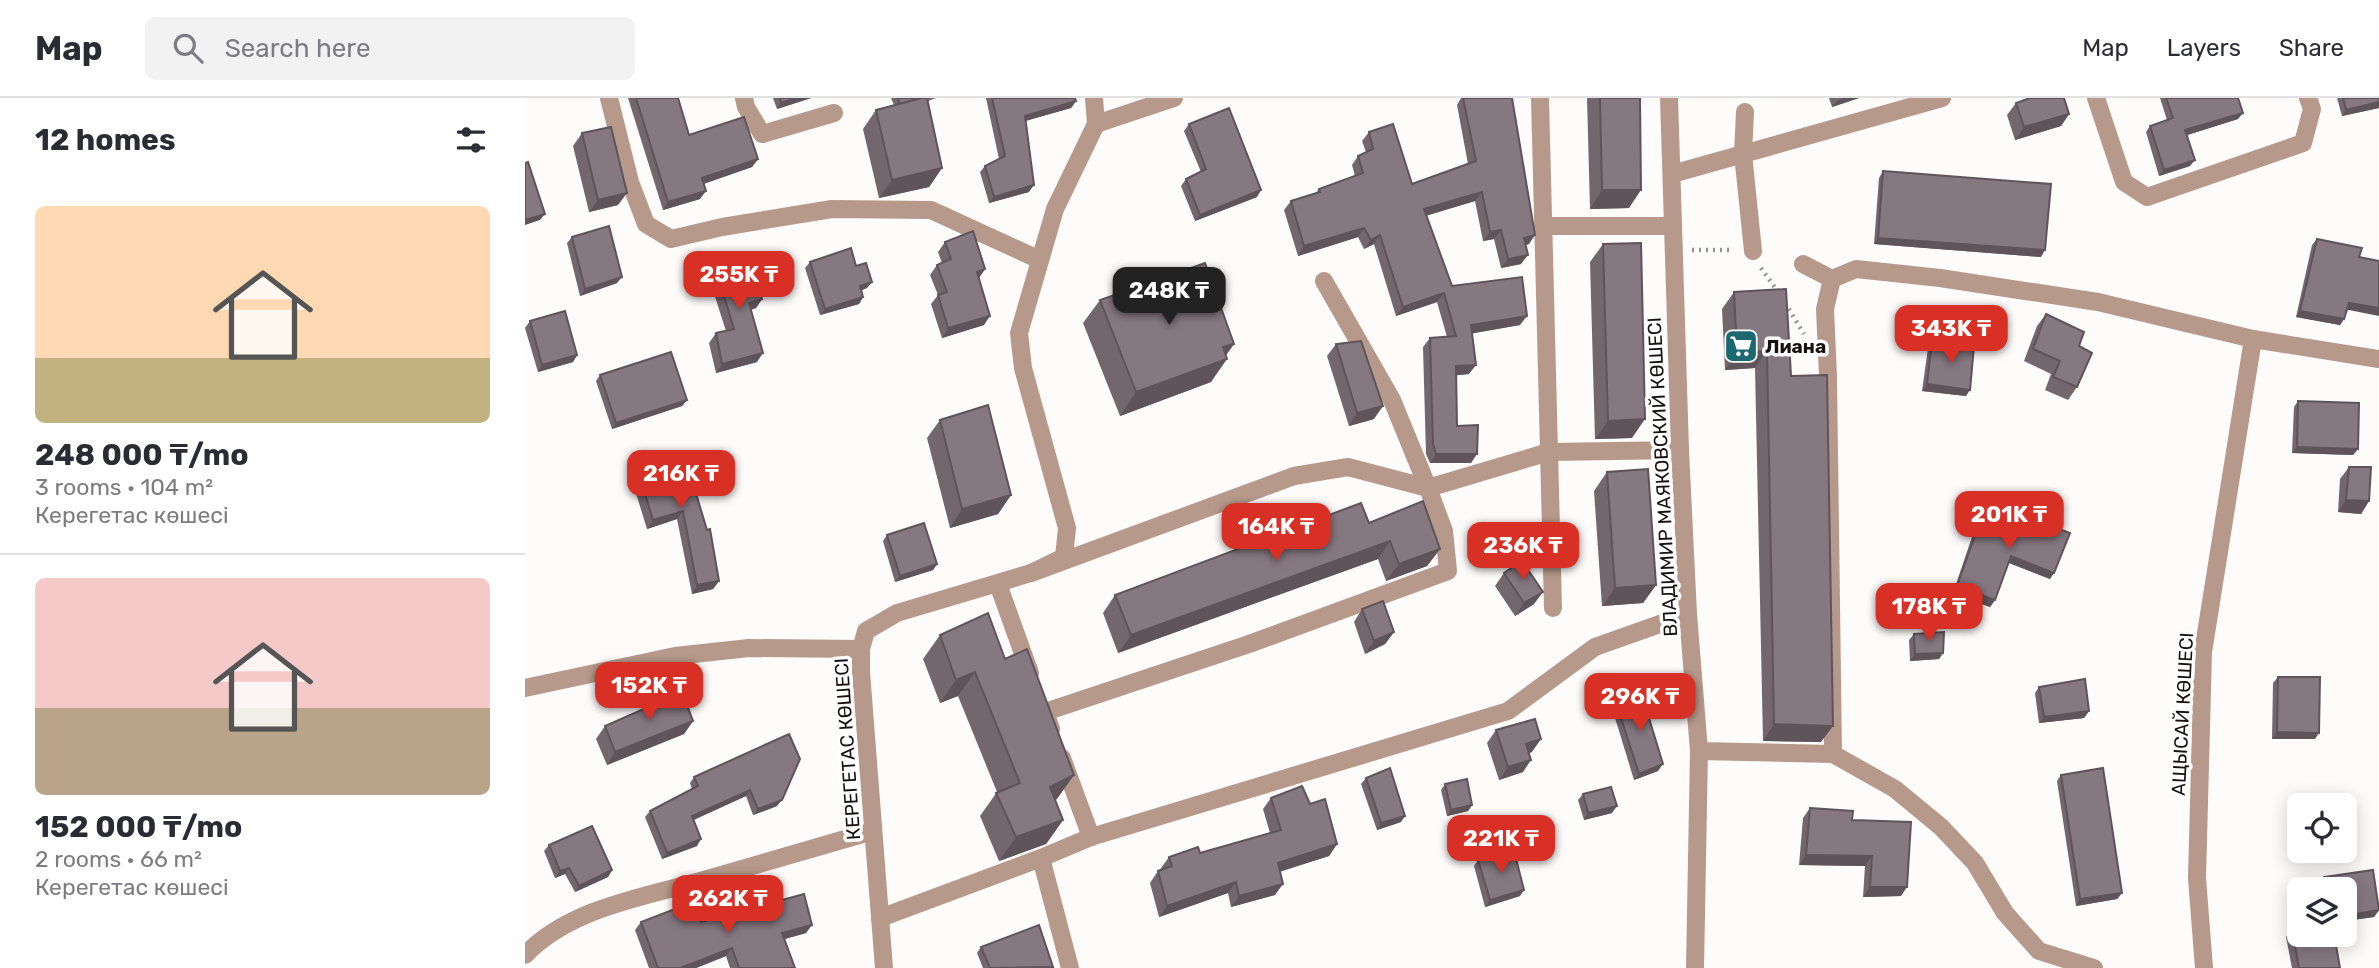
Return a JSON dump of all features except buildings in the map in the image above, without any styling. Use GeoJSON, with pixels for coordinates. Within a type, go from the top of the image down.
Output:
{"type":"FeatureCollection","features":[{"type":"Feature","properties":{"kind":"street"},"geometry":{"type":"LineString","coordinates":[[609,98],[629,182],[646,224],[671,239],[722,227],[832,209],[931,210],[1040,260]]}},
{"type":"Feature","properties":{"kind":"street"},"geometry":{"type":"LineString","coordinates":[[744,98],[745,107],[762,134],[834,113]]}},
{"type":"Feature","properties":{"kind":"street"},"geometry":{"type":"LineString","coordinates":[[1094,98],[1096,124],[1174,98]]}},
{"type":"Feature","properties":{"kind":"street"},"geometry":{"type":"LineString","coordinates":[[1540,98],[1553,608]]}},
{"type":"Feature","properties":{"kind":"street","name":"ВЛАДИМИР МАЯКОВСКИЙ КӨШЕСІ"},"geometry":{"type":"LineString","coordinates":[[1669,98],[1679,450],[1699,751],[1695,968]]}},
{"type":"Feature","properties":{"kind":"street"},"geometry":{"type":"LineString","coordinates":[[1672,174],[1941,98]]}},
{"type":"Feature","properties":{"kind":"street"},"geometry":{"type":"LineString","coordinates":[[2096,98],[2124,183],[2147,197],[2303,143],[2312,109],[2308,98]]}},
{"type":"Feature","properties":{"kind":"street"},"geometry":{"type":"LineString","coordinates":[[1745,112],[1743,154],[1753,251]]}},
{"type":"Feature","properties":{"kind":"street","name":"КЕРЕГЕТАС КӨШЕСІ"},"geometry":{"type":"LineString","coordinates":[[884,968],[861,649],[866,631],[897,613],[1031,573],[1064,556],[1067,528],[1023,368],[1019,333],[1055,209],[1096,124]]}},
{"type":"Feature","properties":{"kind":"street"},"geometry":{"type":"LineString","coordinates":[[1543,226],[1673,226]]}},
{"type":"Feature","properties":{"kind":"street"},"geometry":{"type":"LineString","coordinates":[[1803,264],[1832,279],[1856,269],[1940,278],[2098,302],[2253,339],[2379,359]]}},
{"type":"Feature","properties":{"kind":"street"},"geometry":{"type":"LineString","coordinates":[[1832,279],[1825,309],[1833,754]]}},
{"type":"Feature","properties":{"kind":"street"},"geometry":{"type":"LineString","coordinates":[[1040,699],[1249,644],[1448,571],[1444,531],[1392,400],[1324,281]]}},
{"type":"Feature","properties":{"kind":"street","name":"АЩЫСАЙ КӨШЕСІ"},"geometry":{"type":"LineString","coordinates":[[2204,968],[2197,878],[2203,652],[2253,339]]}},
{"type":"Feature","properties":{"kind":"street"},"geometry":{"type":"LineString","coordinates":[[1031,573],[1294,476],[1348,467],[1428,488],[1549,452],[1679,450]]}},
{"type":"Feature","properties":{"kind":"street"},"geometry":{"type":"LineString","coordinates":[[997,584],[1091,837]]}},
{"type":"Feature","properties":{"kind":"street"},"geometry":{"type":"LineString","coordinates":[[880,918],[1091,837],[1508,711],[1595,647],[1688,614]]}},
{"type":"Feature","properties":{"kind":"street"},"geometry":{"type":"LineString","coordinates":[[525,688],[675,656],[749,648],[861,649]]}},
{"type":"Feature","properties":{"kind":"street"},"geometry":{"type":"LineString","coordinates":[[1699,751],[1833,754],[1895,789],[1941,827],[1975,863],[2005,913],[2039,951],[2094,968]]}},
{"type":"Feature","properties":{"kind":"street"},"geometry":{"type":"LineString","coordinates":[[525,955],[539,940],[579,919],[873,831]]}},
{"type":"Feature","properties":{"kind":"street"},"geometry":{"type":"LineString","coordinates":[[1041,858],[1070,968]]}},
{"type":"Feature","properties":{"kind":"path"},"geometry":{"type":"LineString","coordinates":[[1695,250],[1753,251],[1763,273],[1805,335]]}},
{"type":"Feature","properties":{"kind":"place","name":"Лиана"},"geometry":{"type":"Point","coordinates":[1741,346]}}]}
